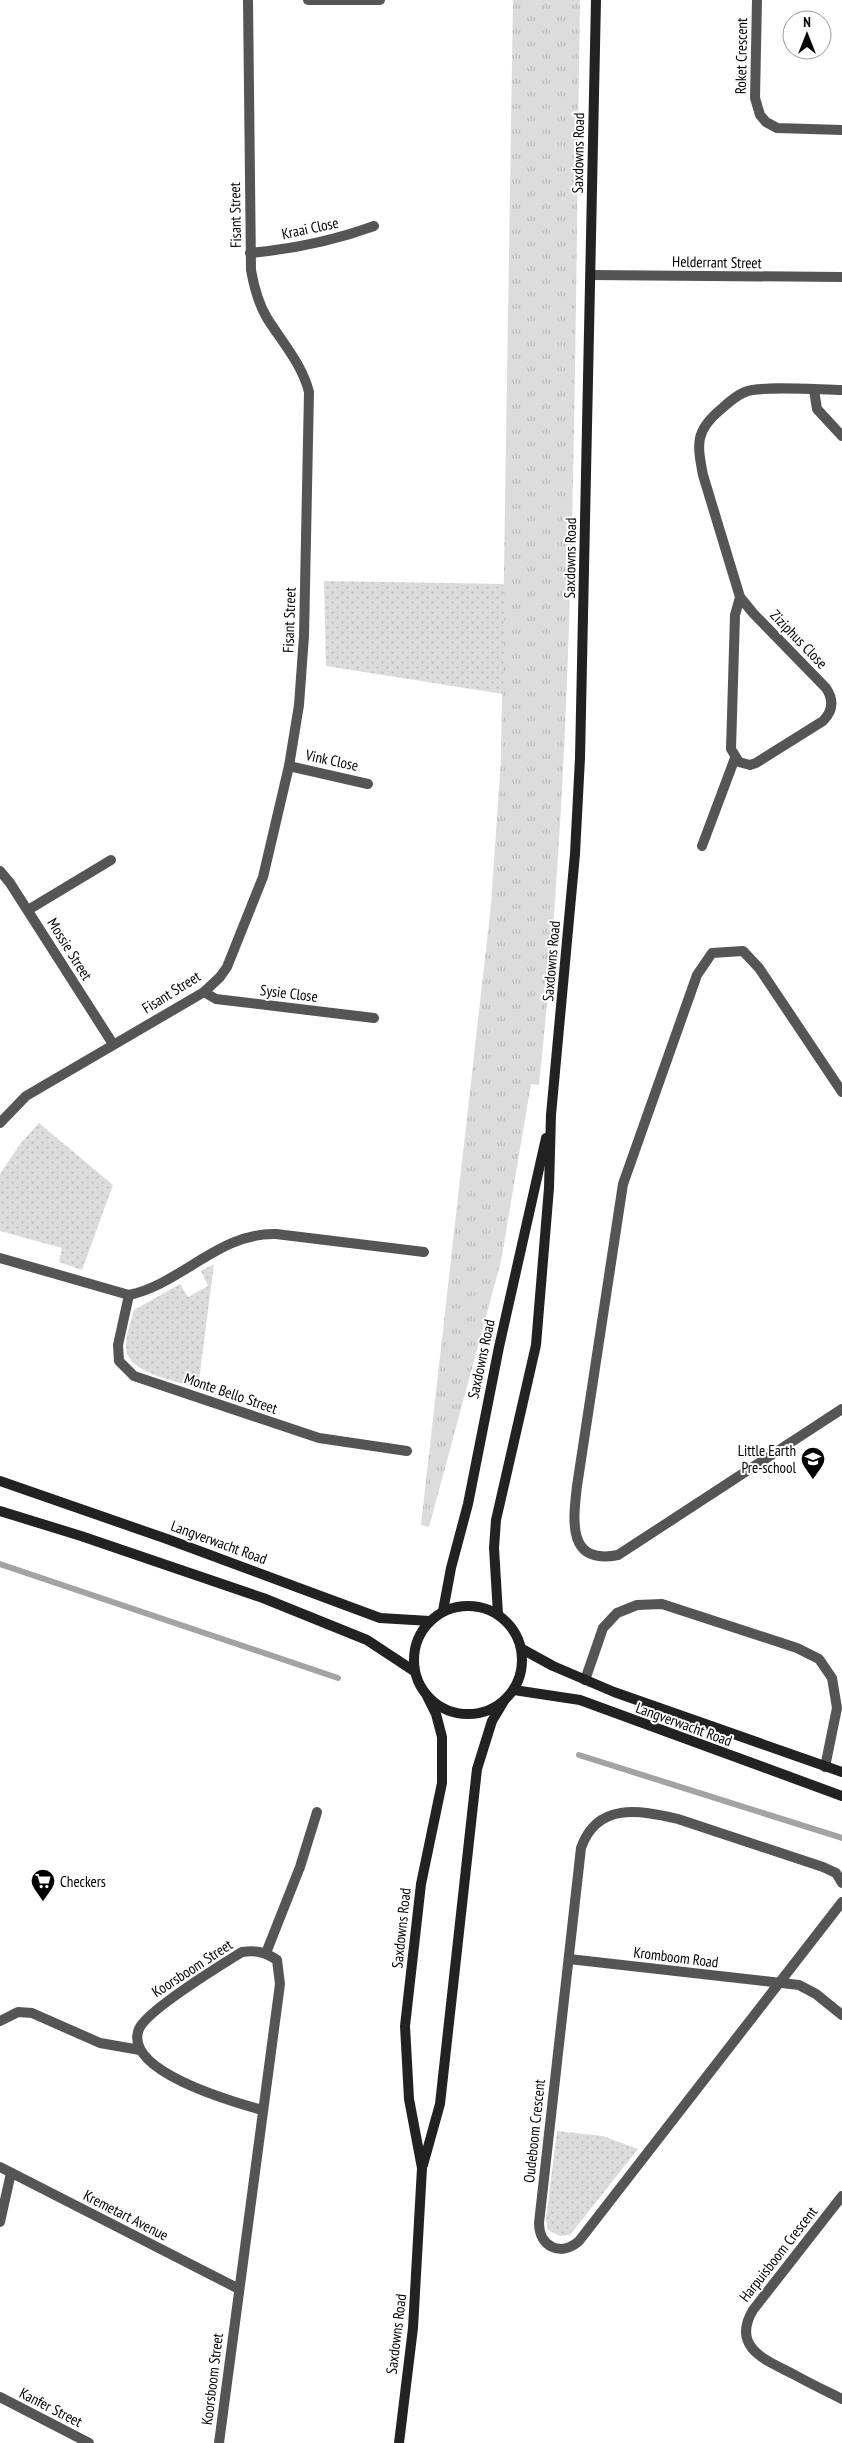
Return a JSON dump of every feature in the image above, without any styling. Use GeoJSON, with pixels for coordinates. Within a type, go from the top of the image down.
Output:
{"type":"FeatureCollection","features":[{"type":"Feature","properties":{"kind":"street","name":"Fisant Street"},"geometry":{"type":"LineString","coordinates":[[0,1123],[26,1096],[204,992],[220,977],[227,967],[263,877],[289,766],[299,704],[304,636],[309,392],[298,365],[259,302],[254,286],[250,253],[248,0]]}},
{"type":"Feature","properties":{"kind":"street"},"geometry":{"type":"LineString","coordinates":[[308,0],[380,0]]}},
{"type":"Feature","properties":{"kind":"street","name":"Saxdowns Road"},"geometry":{"type":"LineString","coordinates":[[498,1614],[494,1548],[496,1520],[536,1345],[549,1188],[551,1115],[568,949],[580,758],[596,0]]}},
{"type":"Feature","properties":{"kind":"street","name":"Roket Crescent"},"geometry":{"type":"LineString","coordinates":[[757,0],[755,98],[760,115],[766,122],[777,128],[842,130]]}},
{"type":"Feature","properties":{"kind":"street","name":"Kraai Close"},"geometry":{"type":"LineString","coordinates":[[250,253],[303,247],[338,239],[374,226]]}},
{"type":"Feature","properties":{"kind":"street","name":"Helderrant Street"},"geometry":{"type":"LineString","coordinates":[[591,275],[842,277]]}},
{"type":"Feature","properties":{"kind":"street","name":"Ziziphus Close"},"geometry":{"type":"LineString","coordinates":[[740,597],[735,614],[730,744],[735,758],[745,764],[756,763],[823,721],[832,706],[826,688],[753,613],[740,597],[702,475],[700,440],[705,424],[736,396],[750,390],[814,390]]}},
{"type":"Feature","properties":{"kind":"street"},"geometry":{"type":"LineString","coordinates":[[842,390],[814,390],[817,409],[842,436]]}},
{"type":"Feature","properties":{"kind":"street"},"geometry":{"type":"LineString","coordinates":[[702,846],[735,758]]}},
{"type":"Feature","properties":{"kind":"street","name":"Vink Close"},"geometry":{"type":"LineString","coordinates":[[289,766],[368,784]]}},
{"type":"Feature","properties":{"kind":"street"},"geometry":{"type":"LineString","coordinates":[[28,910],[111,860]]}},
{"type":"Feature","properties":{"kind":"street","name":"Mossie Street"},"geometry":{"type":"LineString","coordinates":[[0,871],[28,910],[113,1044]]}},
{"type":"Feature","properties":{"kind":"street"},"geometry":{"type":"LineString","coordinates":[[842,1092],[759,968],[743,951],[712,953],[697,975],[623,1184],[577,1486],[573,1522],[577,1538],[587,1551],[602,1558],[618,1554],[842,1409]]}},
{"type":"Feature","properties":{"kind":"street","name":"Sysie Close"},"geometry":{"type":"LineString","coordinates":[[204,992],[216,999],[374,1018]]}},
{"type":"Feature","properties":{"kind":"street","name":"Saxdowns Road"},"geometry":{"type":"LineString","coordinates":[[443,1611],[451,1568],[474,1480],[499,1347],[551,1115]]}},
{"type":"Feature","properties":{"kind":"street"},"geometry":{"type":"LineString","coordinates":[[0,1258],[129,1295],[148,1291],[233,1242],[254,1235],[276,1234],[424,1252]]}},
{"type":"Feature","properties":{"kind":"street","name":"Monte Bello Street"},"geometry":{"type":"LineString","coordinates":[[129,1295],[118,1345],[120,1361],[134,1376],[318,1438],[407,1451]]}},
{"type":"Feature","properties":{"kind":"street","name":"Langverwacht Road"},"geometry":{"type":"LineString","coordinates":[[0,1481],[166,1539],[380,1618],[430,1621]]}},
{"type":"Feature","properties":{"kind":"street"},"geometry":{"type":"LineString","coordinates":[[0,1511],[81,1536],[263,1598],[367,1640],[414,1671]]}},
{"type":"Feature","properties":{"kind":"street"},"geometry":{"type":"LineString","coordinates":[[585,1680],[603,1628],[617,1613],[637,1605],[662,1604],[798,1648],[819,1659],[832,1678],[837,1708],[826,1767]]}},
{"type":"Feature","properties":{"kind":"street"},"geometry":{"type":"LineString","coordinates":[[471,1605],[486,1608],[498,1614],[509,1623],[522,1649],[522,1670],[514,1690],[504,1701],[492,1709],[479,1713],[464,1714],[438,1705],[427,1696],[414,1671],[413,1656],[416,1642],[430,1621],[443,1611],[457,1606],[471,1605]]}},
{"type":"Feature","properties":{"kind":"street","name":"Langverwacht Road"},"geometry":{"type":"LineString","coordinates":[[522,1649],[553,1666],[585,1680],[842,1772]]}},
{"type":"Feature","properties":{"kind":"street","name":"Langverwacht Road"},"geometry":{"type":"LineString","coordinates":[[514,1690],[580,1700],[842,1796]]}},
{"type":"Feature","properties":{"kind":"street","name":"Saxdowns Road"},"geometry":{"type":"LineString","coordinates":[[422,2168],[409,2099],[405,2026],[421,1884],[442,1783],[442,1737],[436,1714],[427,1696]]}},
{"type":"Feature","properties":{"kind":"street","name":"Saxdowns Road"},"geometry":{"type":"LineString","coordinates":[[399,2443],[413,2328],[422,2168],[440,2104],[477,1769],[492,1721],[504,1701]]}},
{"type":"Feature","properties":{"kind":"street"},"geometry":{"type":"LineString","coordinates":[[266,1953],[300,1867],[317,1812]]}},
{"type":"Feature","properties":{"kind":"street","name":"Oudeboom Crescent"},"geometry":{"type":"LineString","coordinates":[[842,1883],[836,1873],[823,1867],[678,1819],[637,1812],[608,1815],[586,1834],[581,1848],[539,2223],[541,2238],[545,2244],[558,2250],[573,2246],[579,2241],[842,1902]]}},
{"type":"Feature","properties":{"kind":"street","name":"Koorsboom Street"},"geometry":{"type":"LineString","coordinates":[[140,2050],[137,2040],[138,2030],[151,2014],[242,1952],[266,1953],[277,1960],[280,1984],[219,2443]]}},
{"type":"Feature","properties":{"kind":"street","name":"Kromboom Road"},"geometry":{"type":"LineString","coordinates":[[568,1959],[799,1985],[816,1994],[842,2015]]}},
{"type":"Feature","properties":{"kind":"street"},"geometry":{"type":"LineString","coordinates":[[0,2021],[18,2012],[32,2013],[100,2043],[140,2050],[146,2059],[160,2069],[191,2085],[262,2110]]}},
{"type":"Feature","properties":{"kind":"street","name":"Kremetart Avenue"},"geometry":{"type":"LineString","coordinates":[[0,2167],[239,2289]]}},
{"type":"Feature","properties":{"kind":"street"},"geometry":{"type":"LineString","coordinates":[[0,2222],[12,2173]]}},
{"type":"Feature","properties":{"kind":"street","name":"Harpuisboom Crescent"},"geometry":{"type":"LineString","coordinates":[[842,2196],[754,2310],[746,2328],[750,2345],[760,2357],[842,2400]]}},
{"type":"Feature","properties":{"kind":"street","name":"Kanfer Street"},"geometry":{"type":"LineString","coordinates":[[0,2397],[89,2443]]}},
{"type":"Feature","properties":{"kind":"green space"},"geometry":{"type":"Polygon","coordinates":[[[513,0],[580,0],[572,543],[561,814],[539,1085],[531,1084],[501,1261],[429,1527],[421,1525],[491,905],[501,759],[513,0]]]}},
{"type":"Feature","properties":{"kind":"green space"},"geometry":{"type":"Polygon","coordinates":[[[324,581],[505,584],[503,694],[326,666],[324,581]]]}},
{"type":"Feature","properties":{"kind":"green space"},"geometry":{"type":"Polygon","coordinates":[[[39,1123],[113,1185],[82,1270],[59,1262],[62,1248],[0,1231],[0,1174],[21,1143],[39,1123]]]}},
{"type":"Feature","properties":{"kind":"green space"},"geometry":{"type":"Polygon","coordinates":[[[214,1264],[198,1388],[147,1372],[138,1366],[131,1360],[126,1348],[134,1310],[180,1284],[188,1297],[208,1286],[201,1271],[214,1264]]]}},
{"type":"Feature","properties":{"kind":"green space"},"geometry":{"type":"Polygon","coordinates":[[[557,2131],[603,2136],[638,2149],[570,2235],[560,2236],[548,2230],[546,2220],[557,2131]]]}},
{"type":"Feature","properties":{"kind":"waterway"},"geometry":{"type":"LineString","coordinates":[[0,1564],[338,1678]]}},
{"type":"Feature","properties":{"kind":"waterway"},"geometry":{"type":"LineString","coordinates":[[579,1755],[842,1838]]}},
{"type":"Feature","properties":{"kind":"place","name":"Little Earth Pre-school"},"geometry":{"type":"Point","coordinates":[813,1480]}},
{"type":"Feature","properties":{"kind":"place","name":"Checkers"},"geometry":{"type":"Point","coordinates":[43,1902]}}]}
